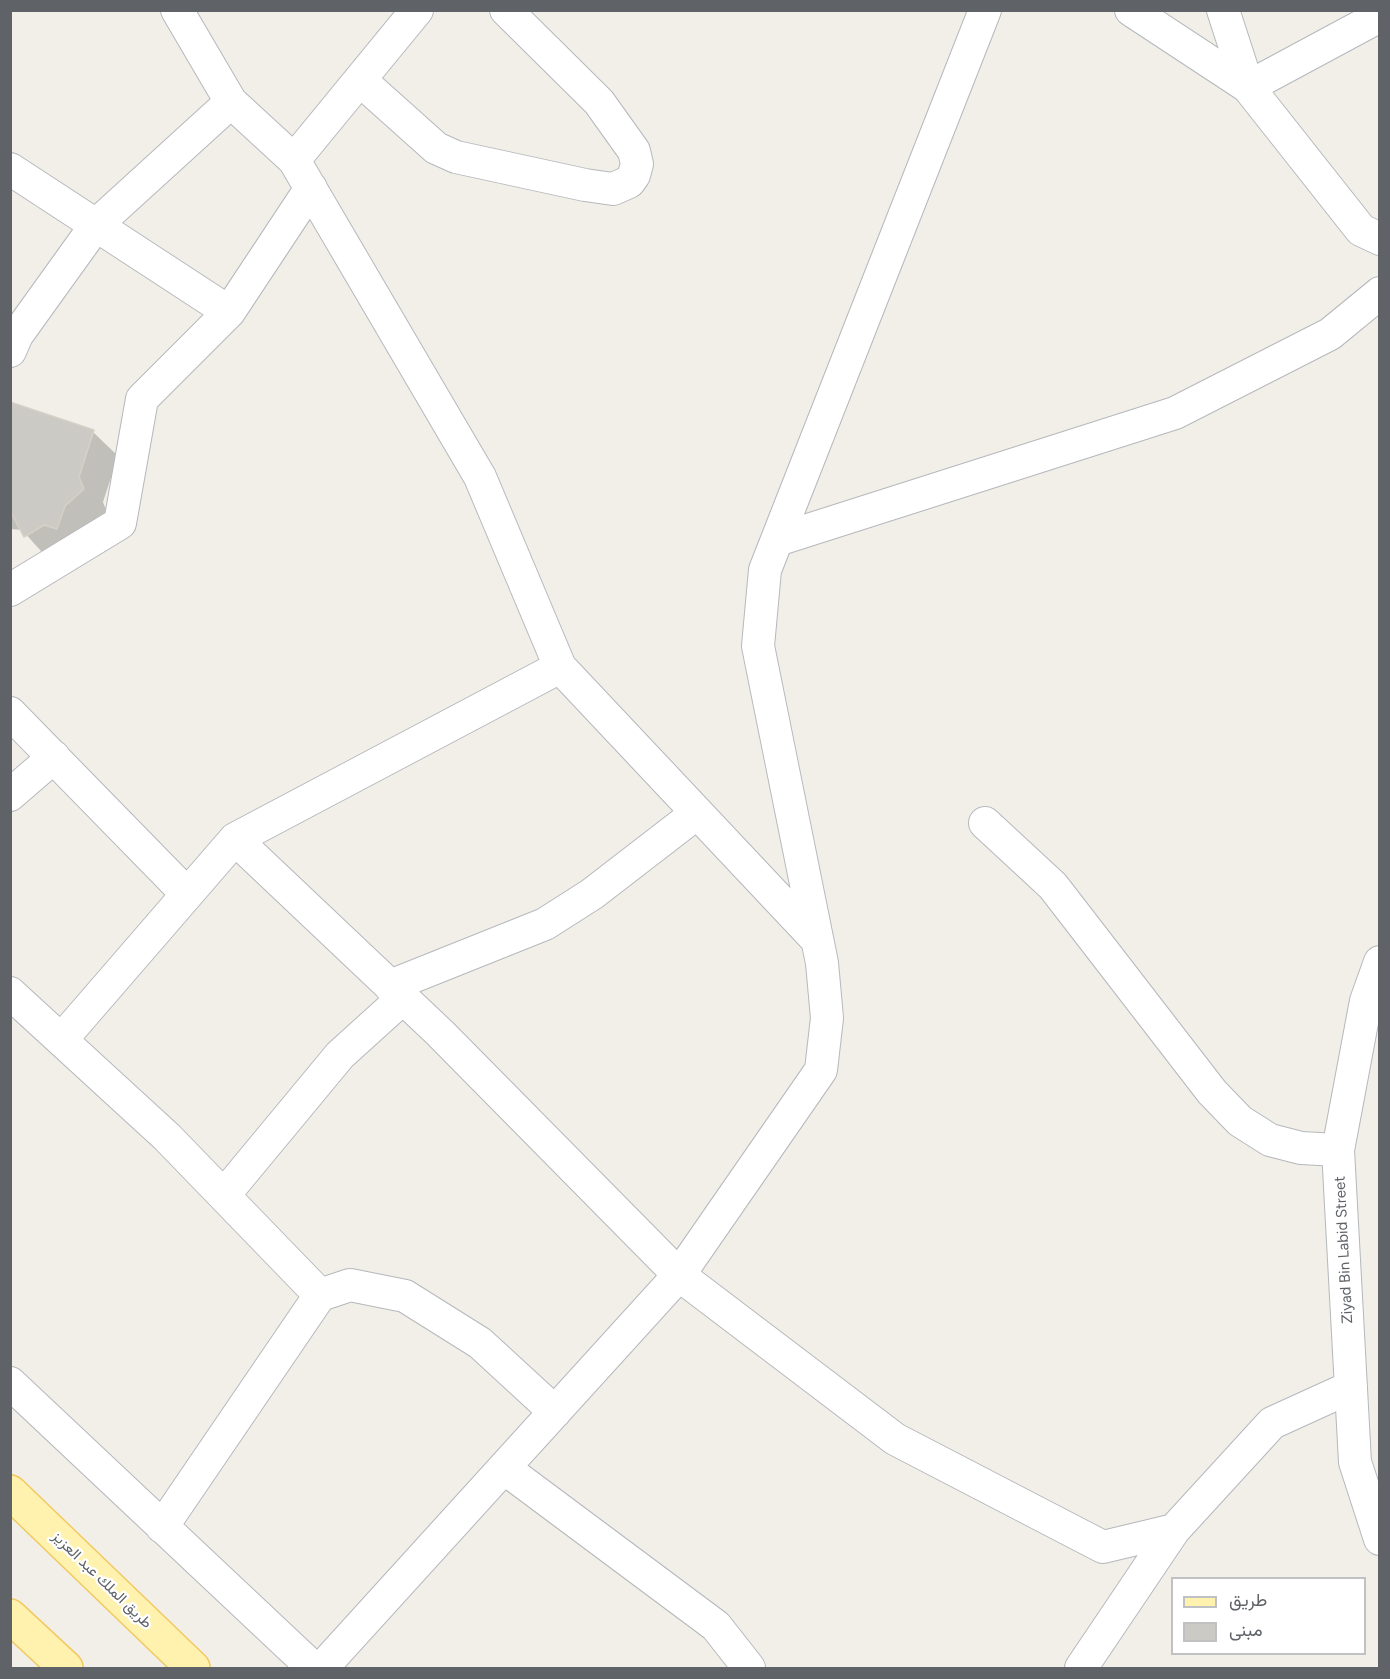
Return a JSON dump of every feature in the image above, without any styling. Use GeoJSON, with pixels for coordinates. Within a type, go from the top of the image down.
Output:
{"type":"FeatureCollection","features":[{"type":"Feature","properties":{"kind":"main road","name":"طريق الملك عبد العزيز"},"geometry":{"type":"LineString","coordinates":[[10,1492],[194,1668]]}},
{"type":"Feature","properties":{"kind":"main road"},"geometry":{"type":"LineString","coordinates":[[10,1616],[66,1668]]}},
{"type":"Feature","properties":{"kind":"street"},"geometry":{"type":"LineString","coordinates":[[177,10],[231,102],[294,160],[480,477],[560,667],[817,940]]}},
{"type":"Feature","properties":{"kind":"street"},"geometry":{"type":"LineString","coordinates":[[294,160],[417,10]]}},
{"type":"Feature","properties":{"kind":"street"},"geometry":{"type":"LineString","coordinates":[[360,80],[436,148],[456,158],[613,189],[629,182],[637,164],[634,151],[599,102],[507,10]]}},
{"type":"Feature","properties":{"kind":"street"},"geometry":{"type":"LineString","coordinates":[[322,1668],[680,1275],[821,1070],[827,1018],[817,940],[758,646],[765,570],[985,10]]}},
{"type":"Feature","properties":{"kind":"street"},"geometry":{"type":"LineString","coordinates":[[1131,10],[1248,87],[1361,230],[1380,239]]}},
{"type":"Feature","properties":{"kind":"street"},"geometry":{"type":"LineString","coordinates":[[1223,10],[1248,87]]}},
{"type":"Feature","properties":{"kind":"street"},"geometry":{"type":"LineString","coordinates":[[1248,87],[1380,16]]}},
{"type":"Feature","properties":{"kind":"street"},"geometry":{"type":"LineString","coordinates":[[10,351],[17,335],[96,225],[231,102]]}},
{"type":"Feature","properties":{"kind":"street"},"geometry":{"type":"LineString","coordinates":[[10,169],[229,312]]}},
{"type":"Feature","properties":{"kind":"street"},"geometry":{"type":"LineString","coordinates":[[10,590],[120,523],[142,399],[229,312],[311,189]]}},
{"type":"Feature","properties":{"kind":"street"},"geometry":{"type":"LineString","coordinates":[[777,540],[1175,413],[1330,334],[1380,293]]}},
{"type":"Feature","properties":{"kind":"street"},"geometry":{"type":"LineString","coordinates":[[62,1039],[235,839],[560,667]]}},
{"type":"Feature","properties":{"kind":"street"},"geometry":{"type":"LineString","coordinates":[[10,712],[187,894]]}},
{"type":"Feature","properties":{"kind":"street"},"geometry":{"type":"LineString","coordinates":[[10,795],[54,757]]}},
{"type":"Feature","properties":{"kind":"street"},"geometry":{"type":"LineString","coordinates":[[224,1195],[340,1055],[396,992],[545,924],[592,894],[697,813]]}},
{"type":"Feature","properties":{"kind":"street"},"geometry":{"type":"LineString","coordinates":[[985,823],[1053,886],[1212,1092],[1240,1120],[1270,1140],[1301,1148],[1338,1150]]}},
{"type":"Feature","properties":{"kind":"street"},"geometry":{"type":"LineString","coordinates":[[235,839],[396,992],[680,1275],[895,1439],[1103,1547],[1174,1530]]}},
{"type":"Feature","properties":{"kind":"street","name":"Ziyad Bin Labid Street"},"geometry":{"type":"LineString","coordinates":[[1380,962],[1366,1001],[1338,1150],[1354,1462],[1380,1539]]}},
{"type":"Feature","properties":{"kind":"street"},"geometry":{"type":"LineString","coordinates":[[10,993],[167,1137],[320,1295]]}},
{"type":"Feature","properties":{"kind":"street"},"geometry":{"type":"LineString","coordinates":[[162,1527],[320,1295],[351,1285],[405,1296],[480,1343],[555,1412]]}},
{"type":"Feature","properties":{"kind":"street"},"geometry":{"type":"LineString","coordinates":[[10,1383],[313,1668]]}},
{"type":"Feature","properties":{"kind":"street"},"geometry":{"type":"LineString","coordinates":[[1082,1668],[1174,1530],[1272,1423],[1351,1387]]}},
{"type":"Feature","properties":{"kind":"street"},"geometry":{"type":"LineString","coordinates":[[504,1468],[716,1626],[749,1668]]}},
{"type":"Feature","properties":{"kind":"building"},"geometry":{"type":"Polygon","coordinates":[[[10,402],[94,430],[79,477],[84,489],[65,506],[57,529],[44,525],[24,537],[10,511],[10,402]]]}}]}
